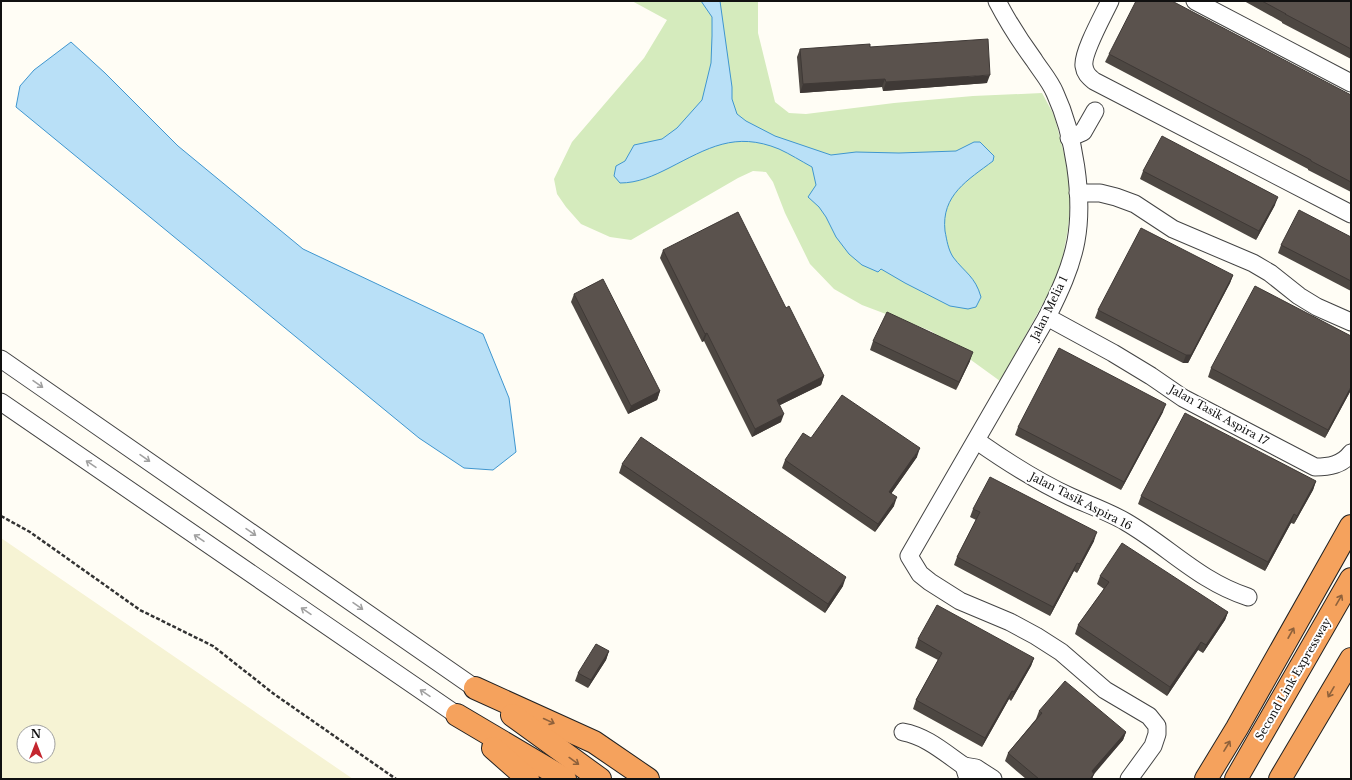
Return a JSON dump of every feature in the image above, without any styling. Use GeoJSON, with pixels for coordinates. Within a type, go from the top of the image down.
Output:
{"type":"FeatureCollection","features":[{"type":"Feature","properties":{"kind":"highway"},"geometry":{"type":"LineString","coordinates":[[1206,779],[1237,728],[1351,526]]}},
{"type":"Feature","properties":{"kind":"highway","name":"Second Link Expressway"},"geometry":{"type":"LineString","coordinates":[[1236,779],[1351,579]]}},
{"type":"Feature","properties":{"kind":"highway"},"geometry":{"type":"LineString","coordinates":[[1280,779],[1351,658]]}},
{"type":"Feature","properties":{"kind":"highway"},"geometry":{"type":"LineString","coordinates":[[475,688],[600,779]]}},
{"type":"Feature","properties":{"kind":"highway"},"geometry":{"type":"LineString","coordinates":[[475,688],[594,742],[648,779]]}},
{"type":"Feature","properties":{"kind":"highway"},"geometry":{"type":"LineString","coordinates":[[457,715],[528,779]]}},
{"type":"Feature","properties":{"kind":"highway"},"geometry":{"type":"LineString","coordinates":[[457,715],[565,779]]}},
{"type":"Feature","properties":{"kind":"street","name":"Jalan Melia 1"},"geometry":{"type":"LineString","coordinates":[[997,1],[1010,26],[1055,92],[1062,112],[1075,164],[1079,215],[1076,242],[1062,286],[1047,317],[977,441],[909,556],[920,574],[930,582],[960,601],[1010,622],[1036,636],[1061,652],[1105,690],[1149,716],[1157,726],[1158,734],[1153,746],[1130,779]]}},
{"type":"Feature","properties":{"kind":"street"},"geometry":{"type":"LineString","coordinates":[[1110,1],[1086,51],[1083,64],[1086,74],[1094,81],[1351,214]]}},
{"type":"Feature","properties":{"kind":"street"},"geometry":{"type":"LineString","coordinates":[[1195,1],[1351,83]]}},
{"type":"Feature","properties":{"kind":"street"},"geometry":{"type":"LineString","coordinates":[[1069,138],[1083,132],[1095,111]]}},
{"type":"Feature","properties":{"kind":"street"},"geometry":{"type":"LineString","coordinates":[[1078,193],[1100,193],[1135,204],[1174,229],[1253,263],[1317,307],[1351,322]]}},
{"type":"Feature","properties":{"kind":"street","name":"Jalan Tasik Aspira 17"},"geometry":{"type":"LineString","coordinates":[[1047,317],[1113,353],[1151,376],[1183,398],[1314,467],[1328,467],[1340,463],[1351,453]]}},
{"type":"Feature","properties":{"kind":"street"},"geometry":{"type":"LineString","coordinates":[[1,359],[475,688]]}},
{"type":"Feature","properties":{"kind":"street"},"geometry":{"type":"LineString","coordinates":[[1,402],[457,715]]}},
{"type":"Feature","properties":{"kind":"street","name":"Jalan Tasik Aspira 16"},"geometry":{"type":"LineString","coordinates":[[977,441],[1014,467],[1126,522],[1195,571],[1219,585],[1248,597]]}},
{"type":"Feature","properties":{"kind":"street"},"geometry":{"type":"LineString","coordinates":[[903,732],[922,738],[966,772],[976,768],[993,779]]}},
{"type":"Feature","properties":{"kind":"path"},"geometry":{"type":"LineString","coordinates":[[1,516],[30,532],[140,610],[213,646],[274,694],[396,779]]}},
{"type":"Feature","properties":{"kind":"shaded area"},"geometry":{"type":"Polygon","coordinates":[[[1,538],[353,779],[1,779],[1,538]]]}},
{"type":"Feature","properties":{"kind":"green space"},"geometry":{"type":"Polygon","coordinates":[[[632,1],[758,1],[758,33],[775,102],[789,113],[806,114],[894,103],[973,96],[1042,93],[1054,115],[1065,157],[1071,197],[1068,229],[1062,261],[1055,282],[1000,381],[931,331],[862,305],[834,289],[810,264],[785,213],[773,182],[766,172],[753,171],[738,178],[631,240],[610,237],[581,224],[557,194],[554,179],[572,142],[644,58],[667,20],[632,1]]]}},
{"type":"Feature","properties":{"kind":"water"},"geometry":{"type":"Polygon","coordinates":[[[701,1],[720,1],[732,87],[732,99],[737,114],[746,121],[775,136],[831,155],[856,152],[899,153],[956,151],[974,142],[980,142],[994,156],[993,161],[974,175],[958,190],[947,208],[945,218],[945,231],[951,254],[973,279],[979,290],[981,297],[976,307],[968,309],[950,306],[881,269],[878,272],[862,265],[849,254],[836,237],[819,207],[808,197],[816,185],[812,167],[779,149],[763,144],[749,142],[722,144],[709,148],[651,176],[633,182],[620,183],[614,176],[616,166],[625,161],[634,145],[662,139],[677,128],[702,100],[711,63],[712,17],[701,1]]]}},
{"type":"Feature","properties":{"kind":"water"},"geometry":{"type":"Polygon","coordinates":[[[71,42],[105,73],[178,146],[303,249],[483,334],[509,398],[516,452],[493,470],[464,468],[419,438],[16,107],[20,86],[34,70],[71,42]]]}},
{"type":"Feature","properties":{"kind":"building"},"geometry":{"type":"Polygon","coordinates":[[[1136,1],[1172,1],[1351,95],[1351,182],[1109,54],[1136,1]]]}},
{"type":"Feature","properties":{"kind":"building"},"geometry":{"type":"Polygon","coordinates":[[[1262,1],[1351,1],[1351,49],[1285,14],[1262,1]]]}},
{"type":"Feature","properties":{"kind":"building"},"geometry":{"type":"Polygon","coordinates":[[[988,39],[990,75],[886,82],[885,79],[803,84],[800,49],[870,44],[870,47],[988,39]]]}},
{"type":"Feature","properties":{"kind":"building"},"geometry":{"type":"Polygon","coordinates":[[[1162,136],[1278,197],[1259,231],[1143,171],[1162,136]]]}},
{"type":"Feature","properties":{"kind":"building"},"geometry":{"type":"Polygon","coordinates":[[[1299,210],[1351,237],[1351,281],[1281,245],[1299,210]]]}},
{"type":"Feature","properties":{"kind":"building"},"geometry":{"type":"Polygon","coordinates":[[[738,212],[786,308],[789,306],[824,376],[777,400],[784,414],[755,429],[663,250],[738,212]]]}},
{"type":"Feature","properties":{"kind":"building"},"geometry":{"type":"Polygon","coordinates":[[[1141,228],[1233,275],[1191,355],[1186,355],[1098,310],[1141,228]]]}},
{"type":"Feature","properties":{"kind":"building"},"geometry":{"type":"Polygon","coordinates":[[[603,279],[660,391],[631,406],[574,294],[603,279]]]}},
{"type":"Feature","properties":{"kind":"building"},"geometry":{"type":"Polygon","coordinates":[[[1255,286],[1351,336],[1351,387],[1328,430],[1211,368],[1255,286]]]}},
{"type":"Feature","properties":{"kind":"building"},"geometry":{"type":"Polygon","coordinates":[[[887,312],[973,352],[959,382],[873,341],[887,312]]]}},
{"type":"Feature","properties":{"kind":"building"},"geometry":{"type":"Polygon","coordinates":[[[1059,348],[1166,404],[1124,482],[1018,427],[1059,348]]]}},
{"type":"Feature","properties":{"kind":"building"},"geometry":{"type":"Polygon","coordinates":[[[842,395],[920,448],[889,492],[897,497],[878,524],[785,460],[803,433],[811,438],[842,395]]]}},
{"type":"Feature","properties":{"kind":"building"},"geometry":{"type":"Polygon","coordinates":[[[1185,413],[1316,481],[1297,516],[1294,514],[1268,562],[1141,496],[1185,413]]]}},
{"type":"Feature","properties":{"kind":"building"},"geometry":{"type":"Polygon","coordinates":[[[641,437],[846,577],[828,604],[622,464],[641,437]]]}},
{"type":"Feature","properties":{"kind":"building"},"geometry":{"type":"Polygon","coordinates":[[[990,477],[1097,532],[1080,564],[1077,563],[1053,607],[957,557],[980,512],[973,509],[990,477]]]}},
{"type":"Feature","properties":{"kind":"building"},"geometry":{"type":"Polygon","coordinates":[[[1122,543],[1228,612],[1206,645],[1201,642],[1170,687],[1078,625],[1109,582],[1100,576],[1122,543]]]}},
{"type":"Feature","properties":{"kind":"building"},"geometry":{"type":"Polygon","coordinates":[[[937,605],[1034,658],[1014,692],[1012,691],[985,738],[916,700],[942,653],[918,639],[937,605]]]}},
{"type":"Feature","properties":{"kind":"building"},"geometry":{"type":"Polygon","coordinates":[[[596,644],[609,651],[591,680],[578,673],[596,644]]]}},
{"type":"Feature","properties":{"kind":"building"},"geometry":{"type":"Polygon","coordinates":[[[1065,681],[1126,732],[1092,771],[1094,774],[1090,779],[1039,779],[1008,753],[1042,713],[1039,711],[1065,681]]]}}]}
